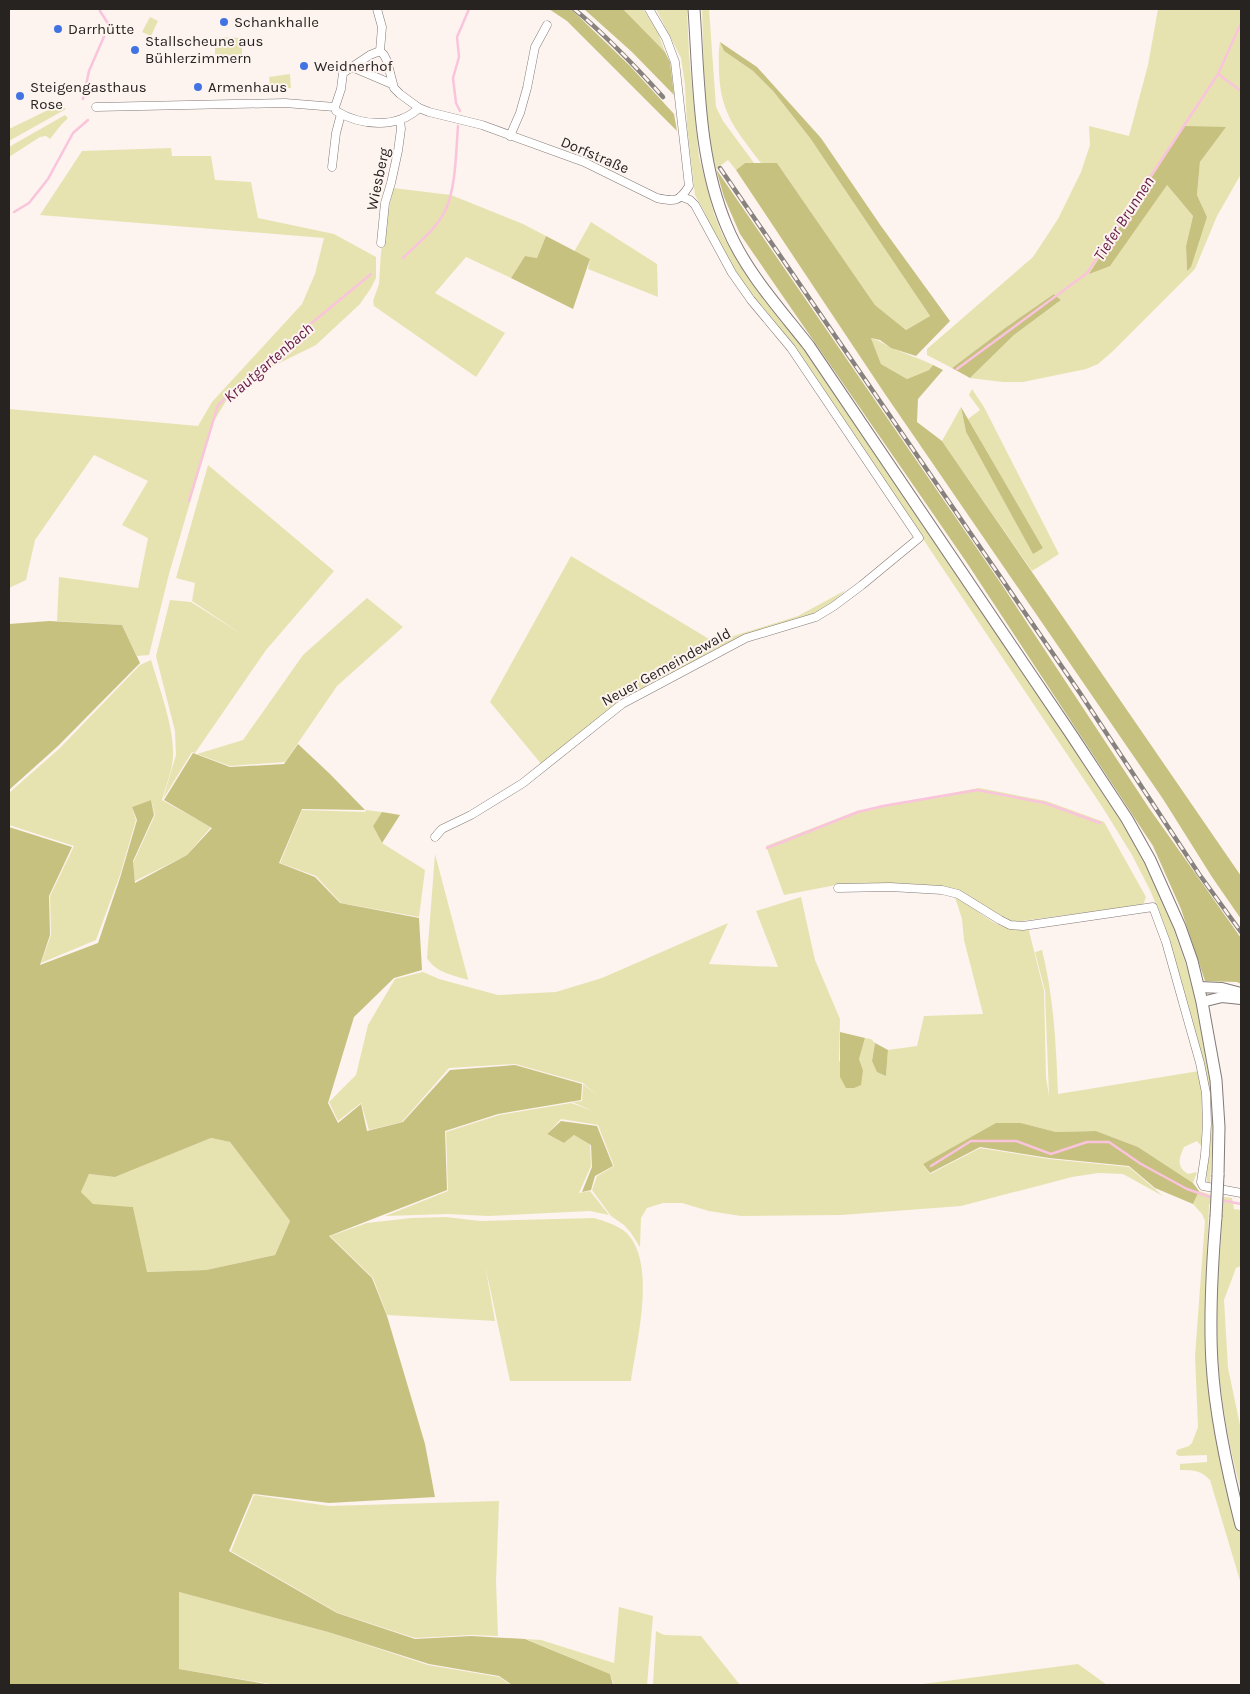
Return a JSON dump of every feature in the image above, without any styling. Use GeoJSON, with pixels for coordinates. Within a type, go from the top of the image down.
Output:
{"type":"FeatureCollection","features":[{"type":"Feature","properties":{"kind":"main road"},"geometry":{"type":"LineString","coordinates":[[694,9],[706,156],[710,177],[727,228],[740,253],[771,298],[809,346],[1127,819],[1150,860],[1170,902],[1192,961],[1199,986],[1216,1080],[1219,1127],[1211,1314],[1212,1364],[1218,1411],[1241,1525]]}},
{"type":"Feature","properties":{"kind":"street"},"geometry":{"type":"LineString","coordinates":[[377,9],[382,26],[380,51],[387,61],[392,84]]}},
{"type":"Feature","properties":{"kind":"street"},"geometry":{"type":"LineString","coordinates":[[649,9],[666,38],[675,62],[689,186],[682,197]]}},
{"type":"Feature","properties":{"kind":"street"},"geometry":{"type":"LineString","coordinates":[[510,136],[525,96],[535,47],[547,25]]}},
{"type":"Feature","properties":{"kind":"street"},"geometry":{"type":"LineString","coordinates":[[380,51],[370,55],[342,75],[335,107],[336,111],[356,119],[383,124],[400,120],[419,108]]}},
{"type":"Feature","properties":{"kind":"street"},"geometry":{"type":"LineString","coordinates":[[352,67],[392,84]]}},
{"type":"Feature","properties":{"kind":"street","name":"Dorfstraße"},"geometry":{"type":"LineString","coordinates":[[392,84],[400,94],[419,108],[429,112],[482,125],[584,162],[657,198],[669,201],[682,197]]}},
{"type":"Feature","properties":{"kind":"street"},"geometry":{"type":"LineString","coordinates":[[96,107],[285,102],[335,107]]}},
{"type":"Feature","properties":{"kind":"street"},"geometry":{"type":"LineString","coordinates":[[332,167],[336,133],[341,114]]}},
{"type":"Feature","properties":{"kind":"street","name":"Wiesberg"},"geometry":{"type":"LineString","coordinates":[[381,243],[385,203],[398,151],[401,129],[400,120]]}},
{"type":"Feature","properties":{"kind":"street","name":"Neuer Gemeindewald"},"geometry":{"type":"LineString","coordinates":[[435,837],[442,829],[470,815],[523,783],[622,704],[746,638],[816,617],[862,585],[918,538],[790,348],[732,273],[695,206],[690,200],[682,197]]}},
{"type":"Feature","properties":{"kind":"street"},"geometry":{"type":"LineString","coordinates":[[838,888],[890,887],[942,890],[958,894],[1010,925],[1023,926],[1153,907],[1166,942],[1200,1063],[1206,1094],[1207,1124],[1201,1182],[1203,1186],[1241,1193]]}},
{"type":"Feature","properties":{"kind":"street"},"geometry":{"type":"LineString","coordinates":[[1199,986],[1222,988],[1241,993]]}},
{"type":"Feature","properties":{"kind":"street"},"geometry":{"type":"LineString","coordinates":[[1202,1002],[1222,996],[1241,998]]}},
{"type":"Feature","properties":{"kind":"shaded area"},"geometry":{"type":"Polygon","coordinates":[[[549,9],[571,9],[630,66],[674,114],[677,131],[567,21],[549,9]]]}},
{"type":"Feature","properties":{"kind":"shaded area"},"geometry":{"type":"Polygon","coordinates":[[[584,9],[623,9],[665,52],[670,62],[674,95],[632,52],[584,9]]]}},
{"type":"Feature","properties":{"kind":"shaded area"},"geometry":{"type":"Polygon","coordinates":[[[623,9],[643,9],[658,33],[665,52],[623,9]]]}},
{"type":"Feature","properties":{"kind":"shaded area"},"geometry":{"type":"Polygon","coordinates":[[[656,9],[687,9],[689,55],[699,157],[714,214],[723,236],[744,272],[790,327],[1123,820],[1152,871],[1189,974],[1205,1036],[1212,1090],[1213,1128],[1210,1183],[1207,1182],[1206,1167],[1210,1117],[1208,1081],[1164,924],[1150,890],[1132,855],[1103,808],[808,367],[766,311],[751,298],[718,245],[705,213],[695,195],[681,58],[656,9]]]}},
{"type":"Feature","properties":{"kind":"shaded area"},"geometry":{"type":"Polygon","coordinates":[[[702,9],[709,9],[716,107],[723,121],[754,163],[745,163],[736,170],[728,160],[716,169],[709,130],[705,89],[702,9]]]}},
{"type":"Feature","properties":{"kind":"shaded area"},"geometry":{"type":"Polygon","coordinates":[[[1158,9],[1241,9],[1241,174],[1217,216],[1195,269],[1113,351],[1098,364],[1086,369],[1023,382],[1003,382],[970,378],[1014,335],[1061,300],[1054,294],[952,368],[927,355],[927,349],[1033,257],[1058,219],[1081,172],[1090,145],[1089,126],[1129,136],[1148,65],[1158,9]],[[1225,128],[1167,185],[1193,216],[1186,246],[1187,271],[1207,217],[1197,195],[1200,162],[1225,128]]]}},
{"type":"Feature","properties":{"kind":"shaded area"},"geometry":{"type":"Polygon","coordinates":[[[150,17],[158,21],[151,36],[142,32],[150,17]]]}},
{"type":"Feature","properties":{"kind":"shaded area"},"geometry":{"type":"Polygon","coordinates":[[[215,37],[242,38],[242,57],[215,57],[215,37]]]}},
{"type":"Feature","properties":{"kind":"shaded area"},"geometry":{"type":"Polygon","coordinates":[[[720,42],[724,51],[753,71],[773,91],[810,138],[930,316],[906,330],[875,305],[777,163],[761,163],[738,132],[723,100],[719,73],[720,42]]]}},
{"type":"Feature","properties":{"kind":"shaded area"},"geometry":{"type":"Polygon","coordinates":[[[720,42],[757,67],[821,138],[881,226],[950,321],[916,356],[891,348],[880,340],[871,338],[881,364],[907,379],[929,370],[933,365],[943,370],[918,399],[917,422],[942,441],[1241,876],[1241,919],[1163,799],[885,394],[736,170],[745,163],[777,163],[875,305],[906,330],[930,316],[810,138],[773,91],[753,71],[724,51],[720,42]]]}},
{"type":"Feature","properties":{"kind":"shaded area"},"geometry":{"type":"Polygon","coordinates":[[[290,74],[291,88],[270,88],[269,77],[290,74]]]}},
{"type":"Feature","properties":{"kind":"shaded area"},"geometry":{"type":"Polygon","coordinates":[[[61,106],[66,109],[9,141],[9,129],[61,106]]]}},
{"type":"Feature","properties":{"kind":"shaded area"},"geometry":{"type":"Polygon","coordinates":[[[65,115],[68,118],[50,139],[46,136],[40,137],[9,157],[9,147],[65,115]]]}},
{"type":"Feature","properties":{"kind":"shaded area"},"geometry":{"type":"Polygon","coordinates":[[[1185,126],[1226,127],[1200,162],[1197,195],[1207,217],[1191,267],[1187,271],[1186,246],[1193,216],[1167,185],[1110,266],[1089,274],[1185,126]]]}},
{"type":"Feature","properties":{"kind":"shaded area"},"geometry":{"type":"Polygon","coordinates":[[[171,148],[172,156],[211,156],[215,180],[251,182],[258,218],[334,234],[376,257],[376,278],[360,304],[316,345],[251,377],[229,396],[214,421],[169,574],[149,655],[137,656],[122,625],[57,621],[59,577],[138,588],[148,538],[122,525],[148,481],[94,455],[35,540],[26,580],[9,588],[9,409],[198,426],[212,402],[302,304],[315,274],[324,238],[40,215],[82,151],[171,148]]]}},
{"type":"Feature","properties":{"kind":"shaded area"},"geometry":{"type":"Polygon","coordinates":[[[716,169],[1000,582],[1149,808],[1241,938],[1241,984],[1237,982],[1205,981],[1181,909],[1153,846],[967,563],[740,234],[724,197],[716,169]]]}},
{"type":"Feature","properties":{"kind":"shaded area"},"geometry":{"type":"Polygon","coordinates":[[[393,188],[451,195],[523,224],[546,236],[537,258],[525,256],[511,278],[466,257],[435,293],[505,333],[476,377],[374,306],[373,301],[379,284],[381,252],[393,188]]]}},
{"type":"Feature","properties":{"kind":"shaded area"},"geometry":{"type":"Polygon","coordinates":[[[591,222],[657,264],[658,297],[588,269],[590,259],[574,252],[591,222]]]}},
{"type":"Feature","properties":{"kind":"shaded area"},"geometry":{"type":"Polygon","coordinates":[[[546,236],[590,259],[573,309],[511,278],[525,256],[537,258],[546,236]]]}},
{"type":"Feature","properties":{"kind":"shaded area"},"geometry":{"type":"Polygon","coordinates":[[[1054,294],[1061,300],[1014,335],[970,378],[952,368],[1005,328],[1054,294]]]}},
{"type":"Feature","properties":{"kind":"shaded area"},"geometry":{"type":"Polygon","coordinates":[[[871,338],[933,365],[929,370],[907,379],[881,364],[871,338]]]}},
{"type":"Feature","properties":{"kind":"shaded area"},"geometry":{"type":"Polygon","coordinates":[[[972,389],[984,407],[1059,554],[1032,571],[942,441],[961,407],[966,432],[1033,553],[1043,548],[968,419],[980,410],[969,395],[972,389]]]}},
{"type":"Feature","properties":{"kind":"shaded area"},"geometry":{"type":"Polygon","coordinates":[[[961,407],[1043,548],[1033,554],[966,432],[961,407]]]}},
{"type":"Feature","properties":{"kind":"shaded area"},"geometry":{"type":"Polygon","coordinates":[[[208,465],[334,571],[266,650],[195,753],[192,752],[163,799],[176,755],[175,731],[156,656],[170,600],[191,602],[243,635],[192,601],[195,583],[176,578],[208,465]]]}},
{"type":"Feature","properties":{"kind":"shaded area"},"geometry":{"type":"Polygon","coordinates":[[[571,556],[714,642],[798,616],[846,590],[824,611],[757,631],[717,648],[628,698],[623,697],[542,765],[490,702],[571,556]]]}},
{"type":"Feature","properties":{"kind":"shaded area"},"geometry":{"type":"Polygon","coordinates":[[[367,598],[403,627],[337,686],[285,762],[230,766],[197,754],[243,740],[303,655],[367,598]]]}},
{"type":"Feature","properties":{"kind":"shaded area"},"geometry":{"type":"Polygon","coordinates":[[[49,621],[122,625],[140,663],[58,746],[9,790],[9,624],[49,621]]]}},
{"type":"Feature","properties":{"kind":"shaded area"},"geometry":{"type":"Polygon","coordinates":[[[151,660],[165,707],[173,744],[172,766],[162,800],[211,827],[187,855],[135,881],[133,863],[155,815],[151,800],[132,807],[136,820],[120,875],[96,940],[41,963],[51,935],[50,896],[74,846],[9,825],[9,793],[60,748],[140,665],[151,660]]]}},
{"type":"Feature","properties":{"kind":"shaded area"},"geometry":{"type":"Polygon","coordinates":[[[298,744],[365,810],[302,809],[279,863],[315,877],[340,903],[419,918],[422,970],[394,978],[354,1017],[328,1103],[338,1123],[361,1104],[367,1131],[403,1122],[450,1070],[515,1065],[582,1084],[581,1100],[498,1114],[445,1131],[447,1190],[329,1236],[372,1278],[387,1316],[425,1444],[435,1497],[329,1503],[253,1494],[229,1551],[337,1613],[415,1639],[471,1636],[525,1639],[610,1674],[613,1685],[512,1685],[499,1676],[429,1664],[328,1632],[179,1592],[179,1669],[272,1685],[9,1685],[9,827],[72,847],[49,896],[50,935],[40,965],[98,943],[137,820],[132,807],[151,800],[154,815],[133,861],[135,883],[187,855],[212,828],[164,800],[193,753],[230,767],[284,764],[298,744]],[[211,1138],[115,1177],[89,1174],[81,1192],[93,1204],[133,1207],[147,1272],[206,1270],[275,1255],[290,1221],[230,1142],[211,1138]]]}},
{"type":"Feature","properties":{"kind":"shaded area"},"geometry":{"type":"Polygon","coordinates":[[[979,788],[1046,801],[1104,822],[1146,897],[1143,905],[1015,922],[1001,919],[957,889],[916,884],[866,883],[836,885],[784,895],[766,846],[857,811],[979,788]]]}},
{"type":"Feature","properties":{"kind":"shaded area"},"geometry":{"type":"Polygon","coordinates":[[[302,810],[365,812],[366,810],[382,812],[373,826],[382,843],[425,870],[419,917],[341,903],[316,876],[280,863],[302,810]]]}},
{"type":"Feature","properties":{"kind":"shaded area"},"geometry":{"type":"Polygon","coordinates":[[[382,812],[400,815],[382,843],[373,826],[382,812]]]}},
{"type":"Feature","properties":{"kind":"shaded area"},"geometry":{"type":"Polygon","coordinates":[[[435,854],[468,980],[440,970],[427,958],[435,854]]]}},
{"type":"Feature","properties":{"kind":"shaded area"},"geometry":{"type":"Polygon","coordinates":[[[801,897],[815,960],[840,1019],[839,1061],[863,1070],[859,1059],[865,1038],[871,1039],[875,1043],[872,1061],[886,1076],[888,1050],[917,1046],[924,1016],[983,1014],[964,940],[962,919],[955,897],[1001,926],[1010,928],[1028,927],[1044,991],[1046,1077],[1049,1096],[1045,991],[1035,952],[1042,950],[1052,1004],[1058,1094],[1199,1071],[1203,1089],[1202,1147],[1197,1141],[1184,1147],[1180,1162],[1184,1171],[1188,1174],[1197,1172],[1193,1183],[1138,1147],[1096,1131],[1056,1132],[1021,1123],[923,1164],[930,1174],[980,1148],[1049,1159],[1129,1167],[1163,1196],[1123,1174],[1098,1173],[1072,1177],[961,1206],[841,1215],[741,1216],[709,1211],[682,1203],[663,1203],[647,1208],[641,1218],[640,1247],[624,1225],[611,1216],[592,1190],[597,1176],[614,1166],[598,1125],[561,1119],[547,1134],[564,1143],[574,1135],[590,1144],[591,1166],[579,1193],[590,1191],[609,1215],[590,1211],[488,1216],[447,1214],[385,1216],[448,1191],[446,1132],[499,1115],[571,1103],[593,1111],[572,1102],[582,1101],[583,1084],[597,1095],[583,1083],[515,1064],[449,1068],[402,1122],[369,1130],[361,1103],[338,1121],[329,1102],[356,1075],[368,1025],[395,979],[423,972],[439,979],[498,995],[556,992],[602,978],[728,923],[709,964],[778,967],[756,911],[801,897]]]}},
{"type":"Feature","properties":{"kind":"shaded area"},"geometry":{"type":"Polygon","coordinates":[[[840,1032],[865,1038],[859,1059],[863,1070],[861,1085],[854,1088],[846,1088],[840,1077],[840,1032]]]}},
{"type":"Feature","properties":{"kind":"shaded area"},"geometry":{"type":"Polygon","coordinates":[[[875,1043],[888,1050],[886,1076],[877,1072],[872,1061],[875,1043]]]}},
{"type":"Feature","properties":{"kind":"shaded area"},"geometry":{"type":"Polygon","coordinates":[[[561,1121],[597,1126],[613,1166],[595,1176],[591,1190],[582,1192],[592,1167],[591,1145],[574,1135],[564,1143],[547,1134],[561,1121]]]}},
{"type":"Feature","properties":{"kind":"shaded area"},"geometry":{"type":"Polygon","coordinates":[[[996,1123],[1021,1123],[1056,1132],[1096,1131],[1138,1147],[1193,1183],[1199,1191],[1193,1204],[1155,1188],[1129,1166],[1049,1158],[980,1147],[930,1173],[923,1164],[996,1123]]]}},
{"type":"Feature","properties":{"kind":"shaded area"},"geometry":{"type":"Polygon","coordinates":[[[211,1138],[230,1142],[290,1221],[275,1255],[206,1270],[146,1272],[133,1207],[93,1205],[81,1192],[89,1174],[115,1177],[211,1138]]]}},
{"type":"Feature","properties":{"kind":"shaded area"},"geometry":{"type":"Polygon","coordinates":[[[1199,1191],[1232,1198],[1234,1209],[1241,1210],[1241,1266],[1236,1268],[1224,1300],[1228,1368],[1241,1430],[1241,1491],[1230,1447],[1222,1402],[1216,1334],[1216,1298],[1222,1205],[1209,1204],[1205,1313],[1210,1397],[1241,1533],[1241,1584],[1210,1480],[1196,1471],[1180,1470],[1180,1464],[1207,1462],[1207,1455],[1179,1456],[1176,1454],[1177,1450],[1192,1443],[1198,1427],[1195,1356],[1205,1221],[1202,1214],[1193,1204],[1199,1191]]]}},
{"type":"Feature","properties":{"kind":"shaded area"},"geometry":{"type":"Polygon","coordinates":[[[446,1217],[480,1221],[594,1218],[613,1224],[623,1230],[634,1243],[640,1260],[643,1280],[640,1324],[631,1381],[510,1381],[485,1265],[495,1321],[387,1315],[373,1278],[330,1236],[367,1223],[411,1218],[446,1217]]]}},
{"type":"Feature","properties":{"kind":"shaded area"},"geometry":{"type":"Polygon","coordinates":[[[254,1495],[329,1506],[499,1501],[496,1581],[498,1636],[471,1635],[415,1638],[338,1613],[231,1551],[254,1495]]]}},
{"type":"Feature","properties":{"kind":"shaded area"},"geometry":{"type":"Polygon","coordinates":[[[179,1592],[328,1632],[428,1665],[499,1677],[511,1685],[276,1685],[179,1669],[179,1592]]]}},
{"type":"Feature","properties":{"kind":"shaded area"},"geometry":{"type":"Polygon","coordinates":[[[619,1607],[653,1616],[647,1685],[614,1685],[610,1674],[526,1639],[541,1640],[614,1663],[619,1607]]]}},
{"type":"Feature","properties":{"kind":"shaded area"},"geometry":{"type":"Polygon","coordinates":[[[656,1631],[664,1635],[701,1636],[740,1685],[653,1685],[656,1631]]]}},
{"type":"Feature","properties":{"kind":"shaded area"},"geometry":{"type":"Polygon","coordinates":[[[1078,1664],[1107,1685],[915,1685],[1078,1664]]]}},
{"type":"Feature","properties":{"kind":"waterway"},"geometry":{"type":"LineString","coordinates":[[83,99],[89,71],[109,25],[100,9]]}},
{"type":"Feature","properties":{"kind":"waterway","name":"Krautgartenbach"},"geometry":{"type":"LineString","coordinates":[[460,111],[456,103],[453,78],[459,57],[457,37],[469,9]]}},
{"type":"Feature","properties":{"kind":"waterway","name":"Tiefer Brunnen"},"geometry":{"type":"LineString","coordinates":[[957,369],[1087,273],[1218,74],[1241,23]]}},
{"type":"Feature","properties":{"kind":"waterway"},"geometry":{"type":"LineString","coordinates":[[1218,74],[1241,91]]}},
{"type":"Feature","properties":{"kind":"waterway"},"geometry":{"type":"LineString","coordinates":[[14,212],[29,203],[48,179],[73,133],[88,120]]}},
{"type":"Feature","properties":{"kind":"waterway","name":"Krautgartenbach"},"geometry":{"type":"LineString","coordinates":[[403,258],[441,218],[449,202],[456,158],[458,126]]}},
{"type":"Feature","properties":{"kind":"waterway","name":"Krautgartenbach"},"geometry":{"type":"LineString","coordinates":[[189,501],[218,405],[290,341],[371,274]]}},
{"type":"Feature","properties":{"kind":"waterway"},"geometry":{"type":"LineString","coordinates":[[767,848],[858,812],[977,790],[1045,803],[1100,823]]}},
{"type":"Feature","properties":{"kind":"waterway"},"geometry":{"type":"LineString","coordinates":[[931,1166],[971,1141],[1016,1141],[1051,1154],[1087,1142],[1109,1142],[1141,1164],[1187,1189],[1213,1198]]}},
{"type":"Feature","properties":{"kind":"waterway"},"geometry":{"type":"LineString","coordinates":[[1221,1200],[1241,1204]]}},
{"type":"Feature","properties":{"kind":"railway"},"geometry":{"type":"LineString","coordinates":[[574,9],[620,51],[663,97]]}},
{"type":"Feature","properties":{"kind":"railway"},"geometry":{"type":"LineString","coordinates":[[720,168],[1080,693],[1199,874],[1241,932]]}},
{"type":"Feature","properties":{"kind":"place","name":"Schankhalle"},"geometry":{"type":"Point","coordinates":[224,22]}},
{"type":"Feature","properties":{"kind":"place","name":"Darrhütte"},"geometry":{"type":"Point","coordinates":[58,29]}},
{"type":"Feature","properties":{"kind":"place","name":"Stallscheune aus Bühlerzimmern"},"geometry":{"type":"Point","coordinates":[135,50]}},
{"type":"Feature","properties":{"kind":"place","name":"Weidnerhof"},"geometry":{"type":"Point","coordinates":[304,66]}},
{"type":"Feature","properties":{"kind":"place","name":"Armenhaus"},"geometry":{"type":"Point","coordinates":[198,87]}},
{"type":"Feature","properties":{"kind":"place","name":"Steigengasthaus Rose"},"geometry":{"type":"Point","coordinates":[20,96]}}]}
